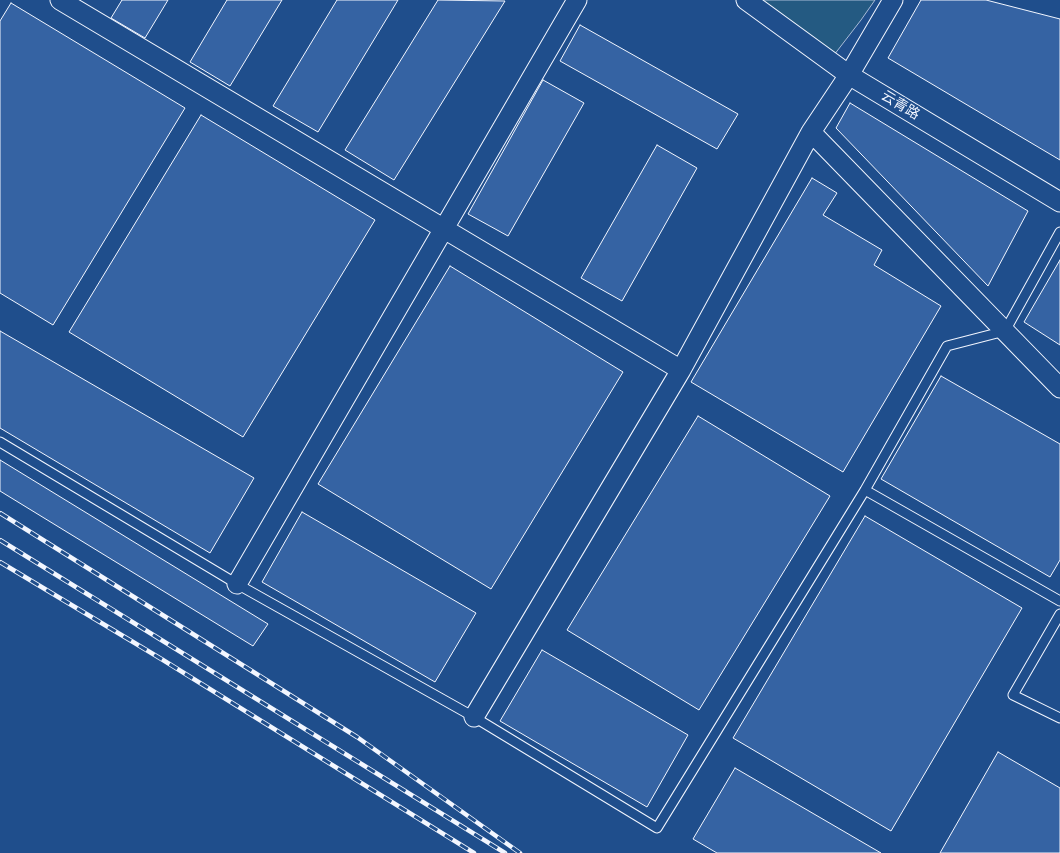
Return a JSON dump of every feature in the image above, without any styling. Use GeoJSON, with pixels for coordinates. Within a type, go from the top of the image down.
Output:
{"type":"FeatureCollection","features":[{"type":"Feature","properties":{"kind":"street"},"geometry":{"type":"LineString","coordinates":[[60,0],[79,7],[444,229],[681,370]]}},
{"type":"Feature","properties":{"kind":"street"},"geometry":{"type":"LineString","coordinates":[[237,584],[577,0]]}},
{"type":"Feature","properties":{"kind":"street","name":"云青路"},"geometry":{"type":"LineString","coordinates":[[746,0],[849,75],[1060,202]]}},
{"type":"Feature","properties":{"kind":"street"},"geometry":{"type":"LineString","coordinates":[[474,717],[681,370],[811,132],[849,75],[893,0]]}},
{"type":"Feature","properties":{"kind":"street"},"geometry":{"type":"LineString","coordinates":[[811,132],[1060,388]]}},
{"type":"Feature","properties":{"kind":"lane"},"geometry":{"type":"LineString","coordinates":[[0,442],[237,584],[474,717],[657,828],[865,490],[946,346],[1005,331],[1060,232]]}},
{"type":"Feature","properties":{"kind":"lane"},"geometry":{"type":"LineString","coordinates":[[865,490],[1060,601]]}},
{"type":"Feature","properties":{"kind":"lane"},"geometry":{"type":"LineString","coordinates":[[1060,614],[1013,695],[1060,718]]}},
{"type":"Feature","properties":{"kind":"shaded area"},"geometry":{"type":"Polygon","coordinates":[[[760,0],[875,0],[834,55],[760,0]]]}},
{"type":"Feature","properties":{"kind":"building"},"geometry":{"type":"Polygon","coordinates":[[[122,0],[168,0],[145,38],[111,18],[122,0]]]}},
{"type":"Feature","properties":{"kind":"building"},"geometry":{"type":"Polygon","coordinates":[[[227,0],[282,0],[230,86],[190,62],[227,0]]]}},
{"type":"Feature","properties":{"kind":"building"},"geometry":{"type":"Polygon","coordinates":[[[337,0],[398,0],[318,132],[273,106],[337,0]]]}},
{"type":"Feature","properties":{"kind":"building"},"geometry":{"type":"Polygon","coordinates":[[[438,0],[505,1],[394,180],[345,150],[438,0]]]}},
{"type":"Feature","properties":{"kind":"building"},"geometry":{"type":"Polygon","coordinates":[[[921,0],[986,0],[1060,19],[1060,160],[888,58],[921,0]]]}},
{"type":"Feature","properties":{"kind":"building"},"geometry":{"type":"Polygon","coordinates":[[[11,3],[185,108],[53,325],[0,293],[0,21],[11,3]]]}},
{"type":"Feature","properties":{"kind":"building"},"geometry":{"type":"Polygon","coordinates":[[[580,25],[738,114],[717,149],[560,61],[580,25]]]}},
{"type":"Feature","properties":{"kind":"building"},"geometry":{"type":"Polygon","coordinates":[[[543,80],[584,103],[508,236],[468,214],[543,80]]]}},
{"type":"Feature","properties":{"kind":"building"},"geometry":{"type":"Polygon","coordinates":[[[850,103],[1028,211],[988,286],[836,128],[850,103]]]}},
{"type":"Feature","properties":{"kind":"building"},"geometry":{"type":"Polygon","coordinates":[[[201,115],[375,220],[243,437],[69,332],[201,115]]]}},
{"type":"Feature","properties":{"kind":"building"},"geometry":{"type":"Polygon","coordinates":[[[657,145],[697,168],[622,301],[581,278],[657,145]]]}},
{"type":"Feature","properties":{"kind":"building"},"geometry":{"type":"Polygon","coordinates":[[[812,178],[837,193],[823,215],[882,250],[874,265],[941,306],[843,472],[691,382],[812,178]]]}},
{"type":"Feature","properties":{"kind":"building"},"geometry":{"type":"Polygon","coordinates":[[[1060,260],[1060,345],[1024,322],[1060,260]]]}},
{"type":"Feature","properties":{"kind":"building"},"geometry":{"type":"Polygon","coordinates":[[[450,266],[623,372],[491,589],[318,484],[450,266]]]}},
{"type":"Feature","properties":{"kind":"building"},"geometry":{"type":"Polygon","coordinates":[[[0,331],[254,478],[210,553],[0,428],[0,331]]]}},
{"type":"Feature","properties":{"kind":"building"},"geometry":{"type":"Polygon","coordinates":[[[941,376],[1060,444],[1060,560],[1050,577],[881,479],[941,376]]]}},
{"type":"Feature","properties":{"kind":"building"},"geometry":{"type":"Polygon","coordinates":[[[698,416],[830,496],[699,710],[567,630],[698,416]]]}},
{"type":"Feature","properties":{"kind":"building"},"geometry":{"type":"Polygon","coordinates":[[[0,460],[268,624],[253,646],[0,491],[0,460]]]}},
{"type":"Feature","properties":{"kind":"building"},"geometry":{"type":"Polygon","coordinates":[[[302,512],[476,613],[435,682],[262,582],[302,512]]]}},
{"type":"Feature","properties":{"kind":"building"},"geometry":{"type":"Polygon","coordinates":[[[865,516],[1022,608],[891,831],[733,738],[865,516]]]}},
{"type":"Feature","properties":{"kind":"building"},"geometry":{"type":"Polygon","coordinates":[[[542,650],[688,735],[647,807],[500,721],[542,650]]]}},
{"type":"Feature","properties":{"kind":"building"},"geometry":{"type":"Polygon","coordinates":[[[998,752],[1060,788],[1060,853],[940,853],[998,752]]]}},
{"type":"Feature","properties":{"kind":"building"},"geometry":{"type":"Polygon","coordinates":[[[735,768],[881,853],[717,853],[693,839],[735,768]]]}},
{"type":"Feature","properties":{"kind":"railway"},"geometry":{"type":"LineString","coordinates":[[0,513],[357,737],[520,853]]}},
{"type":"Feature","properties":{"kind":"railway"},"geometry":{"type":"LineString","coordinates":[[0,540],[505,853]]}},
{"type":"Feature","properties":{"kind":"railway"},"geometry":{"type":"LineString","coordinates":[[0,562],[163,660],[474,853]]}}]}
